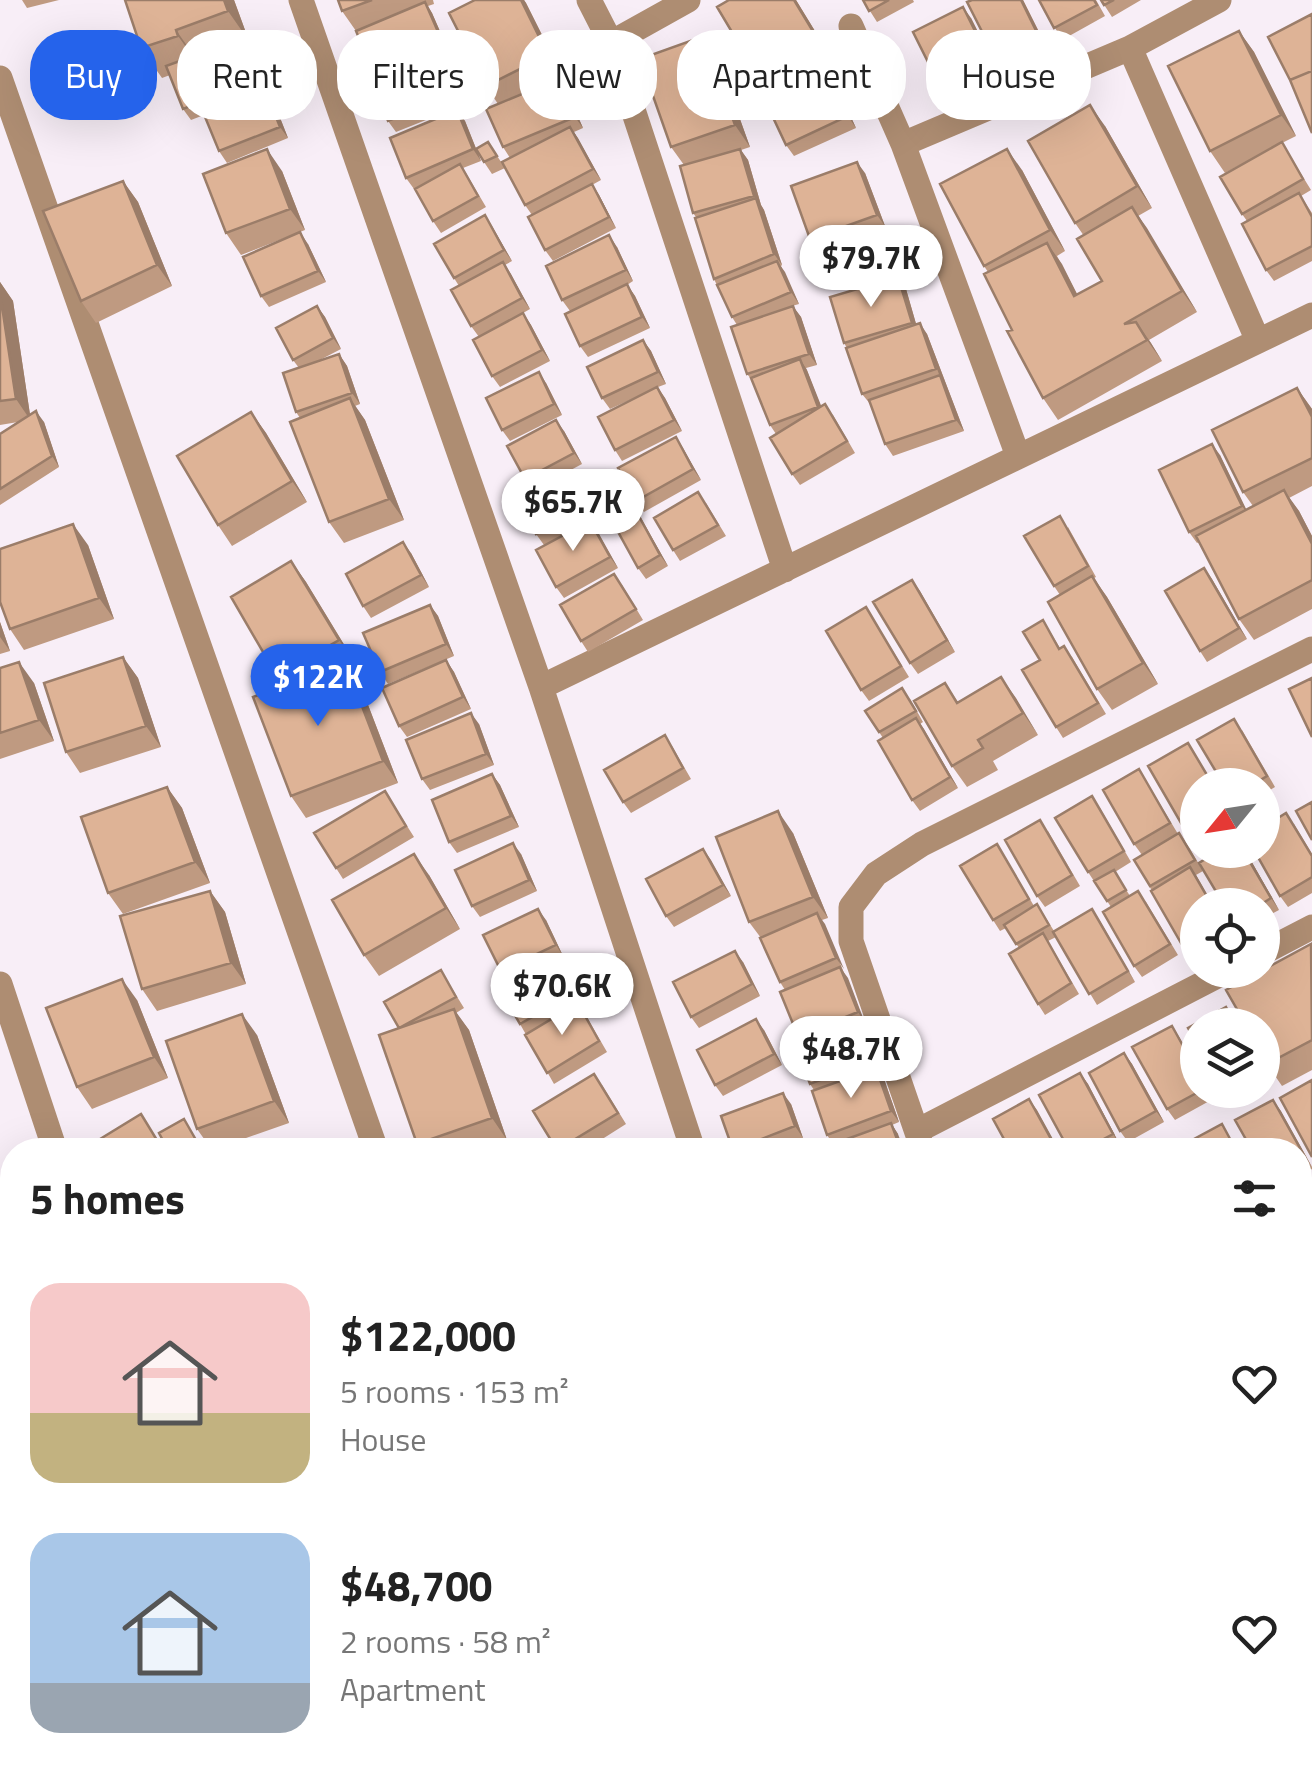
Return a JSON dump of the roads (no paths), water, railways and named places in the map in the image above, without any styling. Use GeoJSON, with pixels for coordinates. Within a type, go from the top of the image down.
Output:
{"type":"FeatureCollection","features":[{"type":"Feature","properties":{"kind":"street"},"geometry":{"type":"LineString","coordinates":[[301,0],[541,688],[689,1138]]}},
{"type":"Feature","properties":{"kind":"street"},"geometry":{"type":"LineString","coordinates":[[588,0],[605,30]]}},
{"type":"Feature","properties":{"kind":"street"},"geometry":{"type":"LineString","coordinates":[[635,30],[688,0]]}},
{"type":"Feature","properties":{"kind":"street"},"geometry":{"type":"LineString","coordinates":[[904,144],[1130,48],[1219,0]]}},
{"type":"Feature","properties":{"kind":"street"},"geometry":{"type":"LineString","coordinates":[[851,26],[904,144],[1018,456]]}},
{"type":"Feature","properties":{"kind":"street"},"geometry":{"type":"LineString","coordinates":[[1130,48],[1258,341]]}},
{"type":"Feature","properties":{"kind":"street"},"geometry":{"type":"LineString","coordinates":[[2,92],[372,1138]]}},
{"type":"Feature","properties":{"kind":"street"},"geometry":{"type":"LineString","coordinates":[[637,120],[785,570]]}},
{"type":"Feature","properties":{"kind":"street"},"geometry":{"type":"LineString","coordinates":[[541,688],[1312,314]]}},
{"type":"Feature","properties":{"kind":"street"},"geometry":{"type":"LineString","coordinates":[[919,1138],[860,979],[851,941],[851,907],[876,874],[922,844],[1312,650]]}},
{"type":"Feature","properties":{"kind":"street"},"geometry":{"type":"LineString","coordinates":[[1280,944],[1312,927]]}},
{"type":"Feature","properties":{"kind":"street"},"geometry":{"type":"LineString","coordinates":[[0,984],[52,1138]]}},
{"type":"Feature","properties":{"kind":"street"},"geometry":{"type":"LineString","coordinates":[[925,1138],[1196,988]]}}]}
